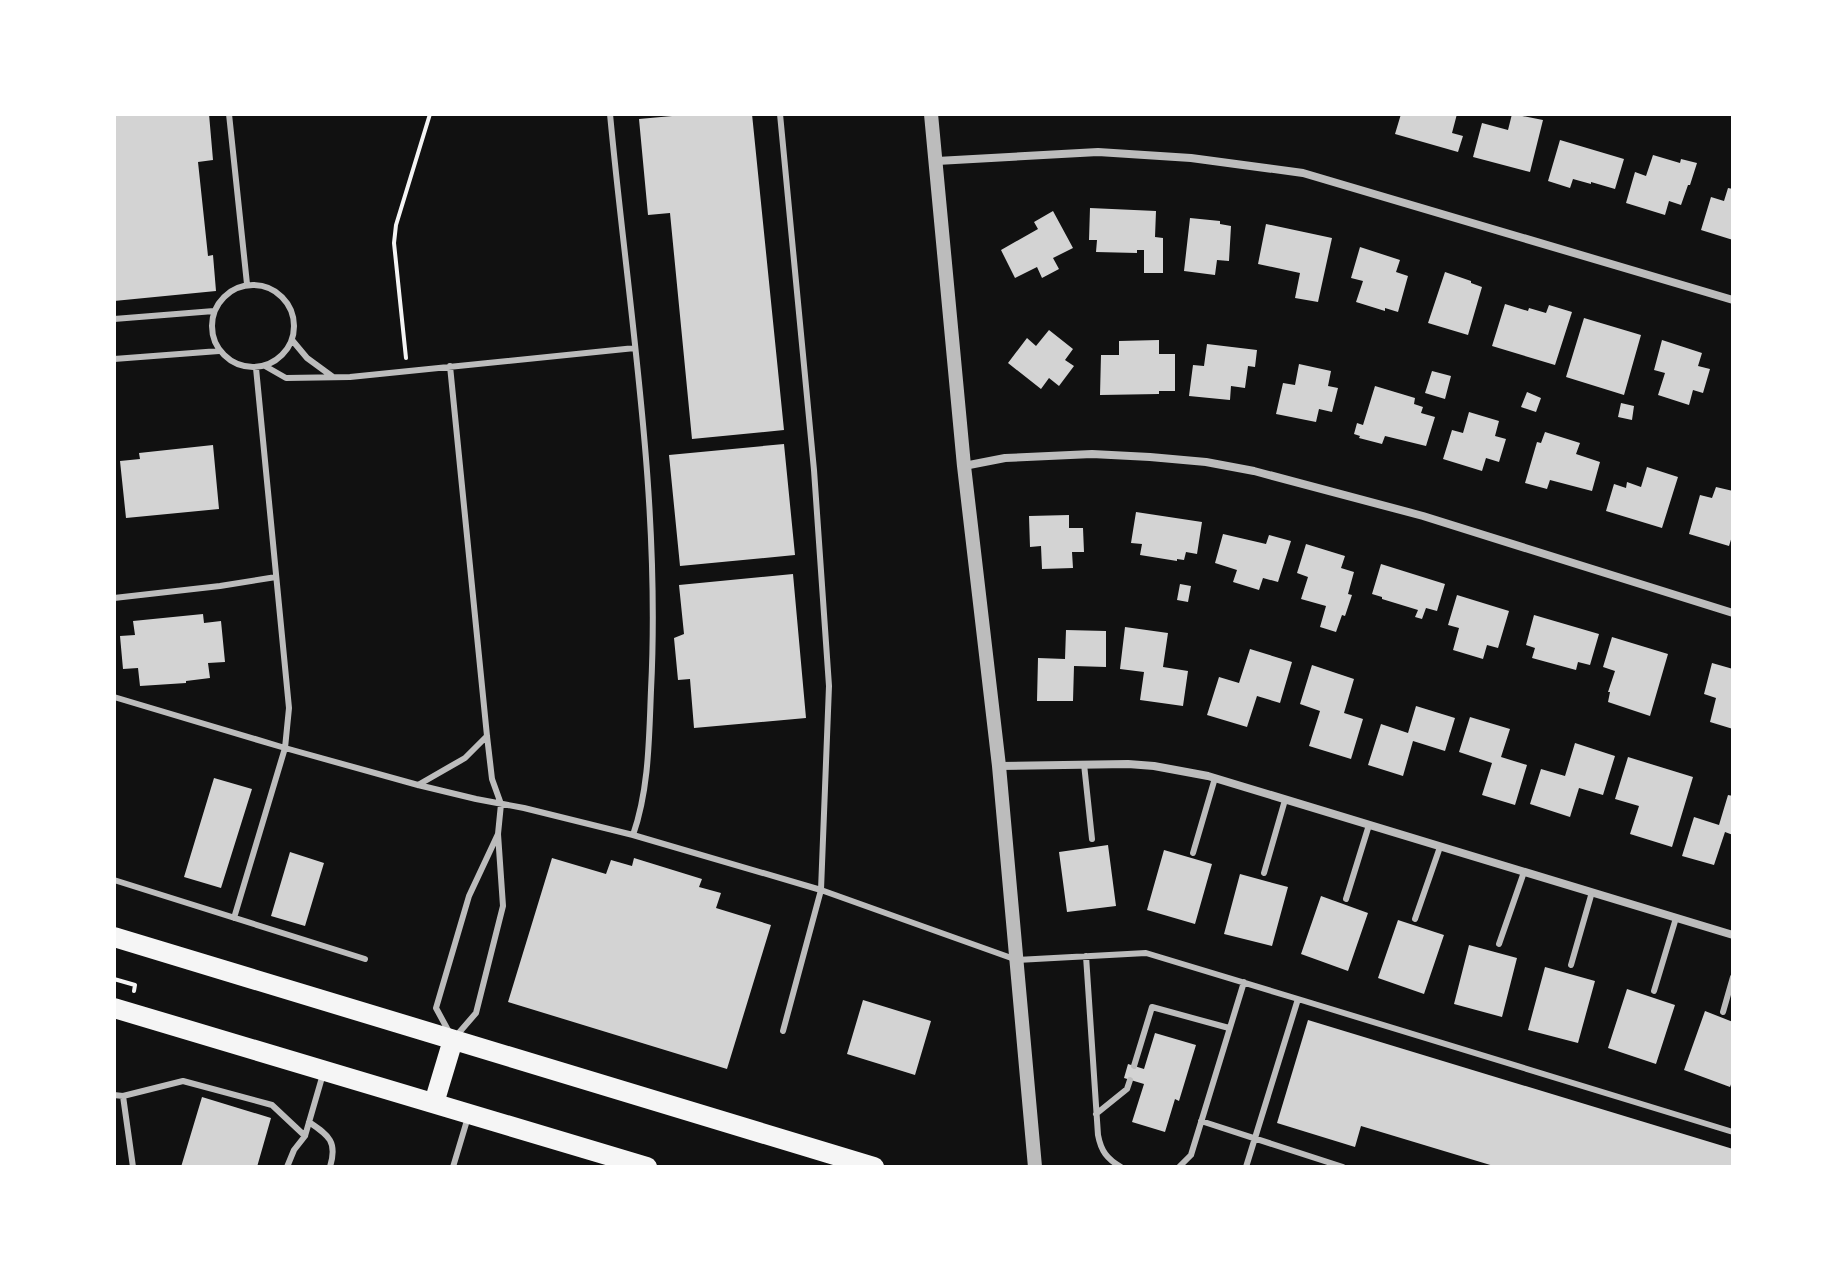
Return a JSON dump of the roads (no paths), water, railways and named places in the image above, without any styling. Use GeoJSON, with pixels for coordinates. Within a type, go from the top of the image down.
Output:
{"type":"FeatureCollection","features":[{"type":"Feature","properties":{"kind":"highway"},"geometry":{"type":"LineString","coordinates":[[114,937],[874,1167]]}},
{"type":"Feature","properties":{"kind":"highway"},"geometry":{"type":"LineString","coordinates":[[114,1008],[647,1167]]}},
{"type":"Feature","properties":{"kind":"highway"},"geometry":{"type":"LineString","coordinates":[[434,1103],[453,1040]]}},
{"type":"Feature","properties":{"kind":"street"},"geometry":{"type":"LineString","coordinates":[[931,114],[964,466],[999,766],[1035,1167]]}},
{"type":"Feature","properties":{"kind":"street"},"geometry":{"type":"LineString","coordinates":[[937,161],[1098,152],[1191,158],[1303,173],[1733,300]]}},
{"type":"Feature","properties":{"kind":"street"},"geometry":{"type":"LineString","coordinates":[[964,466],[1005,458],[1092,454],[1192,461],[1254,471],[1423,516],[1733,613]]}},
{"type":"Feature","properties":{"kind":"street"},"geometry":{"type":"LineString","coordinates":[[999,766],[1154,766],[1215,778],[1733,935]]}},
{"type":"Feature","properties":{"kind":"lane"},"geometry":{"type":"LineString","coordinates":[[229,114],[247,284]]}},
{"type":"Feature","properties":{"kind":"lane"},"geometry":{"type":"LineString","coordinates":[[610,114],[651,517],[655,605],[644,793],[633,835]]}},
{"type":"Feature","properties":{"kind":"lane"},"geometry":{"type":"LineString","coordinates":[[780,114],[814,470],[829,686],[821,890],[783,1031]]}},
{"type":"Feature","properties":{"kind":"lane"},"geometry":{"type":"LineString","coordinates":[[247,284],[264,286],[282,296],[293,316],[292,340],[286,351],[277,360],[256,368],[236,364],[219,351],[212,331],[211,321],[219,301],[227,293],[247,284]]}},
{"type":"Feature","properties":{"kind":"lane"},"geometry":{"type":"LineString","coordinates":[[114,319],[214,311]]}},
{"type":"Feature","properties":{"kind":"lane"},"geometry":{"type":"LineString","coordinates":[[292,340],[307,358],[333,377]]}},
{"type":"Feature","properties":{"kind":"lane"},"geometry":{"type":"LineString","coordinates":[[265,366],[286,378],[350,377],[635,348]]}},
{"type":"Feature","properties":{"kind":"lane"},"geometry":{"type":"LineString","coordinates":[[114,359],[219,351]]}},
{"type":"Feature","properties":{"kind":"lane"},"geometry":{"type":"LineString","coordinates":[[450,366],[492,779],[501,804],[498,834],[503,906],[476,1013],[453,1040],[436,1008],[469,896],[498,834]]}},
{"type":"Feature","properties":{"kind":"lane"},"geometry":{"type":"LineString","coordinates":[[234,918],[285,748],[289,708],[256,368]]}},
{"type":"Feature","properties":{"kind":"lane"},"geometry":{"type":"LineString","coordinates":[[114,598],[276,577]]}},
{"type":"Feature","properties":{"kind":"lane"},"geometry":{"type":"LineString","coordinates":[[114,697],[418,785],[633,835],[821,890],[1017,960],[1146,953],[1733,1132]]}},
{"type":"Feature","properties":{"kind":"lane"},"geometry":{"type":"LineString","coordinates":[[418,785],[465,758],[487,736]]}},
{"type":"Feature","properties":{"kind":"lane"},"geometry":{"type":"LineString","coordinates":[[1084,764],[1092,839]]}},
{"type":"Feature","properties":{"kind":"lane"},"geometry":{"type":"LineString","coordinates":[[1193,853],[1215,778]]}},
{"type":"Feature","properties":{"kind":"lane"},"geometry":{"type":"LineString","coordinates":[[1264,873],[1285,800]]}},
{"type":"Feature","properties":{"kind":"lane"},"geometry":{"type":"LineString","coordinates":[[1346,899],[1369,825]]}},
{"type":"Feature","properties":{"kind":"lane"},"geometry":{"type":"LineString","coordinates":[[1415,919],[1440,847]]}},
{"type":"Feature","properties":{"kind":"lane"},"geometry":{"type":"LineString","coordinates":[[1499,944],[1524,872]]}},
{"type":"Feature","properties":{"kind":"lane"},"geometry":{"type":"LineString","coordinates":[[114,880],[365,959]]}},
{"type":"Feature","properties":{"kind":"lane"},"geometry":{"type":"LineString","coordinates":[[1571,965],[1592,892]]}},
{"type":"Feature","properties":{"kind":"lane"},"geometry":{"type":"LineString","coordinates":[[1654,991],[1676,918]]}},
{"type":"Feature","properties":{"kind":"lane"},"geometry":{"type":"LineString","coordinates":[[1086,956],[1098,1135],[1102,1151],[1121,1167]]}},
{"type":"Feature","properties":{"kind":"lane"},"geometry":{"type":"LineString","coordinates":[[1723,1012],[1733,977]]}},
{"type":"Feature","properties":{"kind":"lane"},"geometry":{"type":"LineString","coordinates":[[1179,1167],[1191,1155],[1244,982]]}},
{"type":"Feature","properties":{"kind":"lane"},"geometry":{"type":"LineString","coordinates":[[1246,1167],[1298,999]]}},
{"type":"Feature","properties":{"kind":"lane"},"geometry":{"type":"LineString","coordinates":[[1134,1066],[1152,1007],[1229,1028]]}},
{"type":"Feature","properties":{"kind":"lane"},"geometry":{"type":"LineString","coordinates":[[287,1167],[294,1150],[305,1136],[324,1070]]}},
{"type":"Feature","properties":{"kind":"lane"},"geometry":{"type":"LineString","coordinates":[[1096,1114],[1127,1089],[1130,1080]]}},
{"type":"Feature","properties":{"kind":"lane"},"geometry":{"type":"LineString","coordinates":[[114,1095],[123,1096],[183,1081],[272,1105],[305,1136]]}},
{"type":"Feature","properties":{"kind":"lane"},"geometry":{"type":"LineString","coordinates":[[123,1096],[133,1167]]}},
{"type":"Feature","properties":{"kind":"lane"},"geometry":{"type":"LineString","coordinates":[[453,1167],[469,1114]]}},
{"type":"Feature","properties":{"kind":"lane"},"geometry":{"type":"LineString","coordinates":[[1201,1121],[1343,1167]]}},
{"type":"Feature","properties":{"kind":"lane"},"geometry":{"type":"LineString","coordinates":[[309,1122],[330,1139],[330,1167]]}}]}
